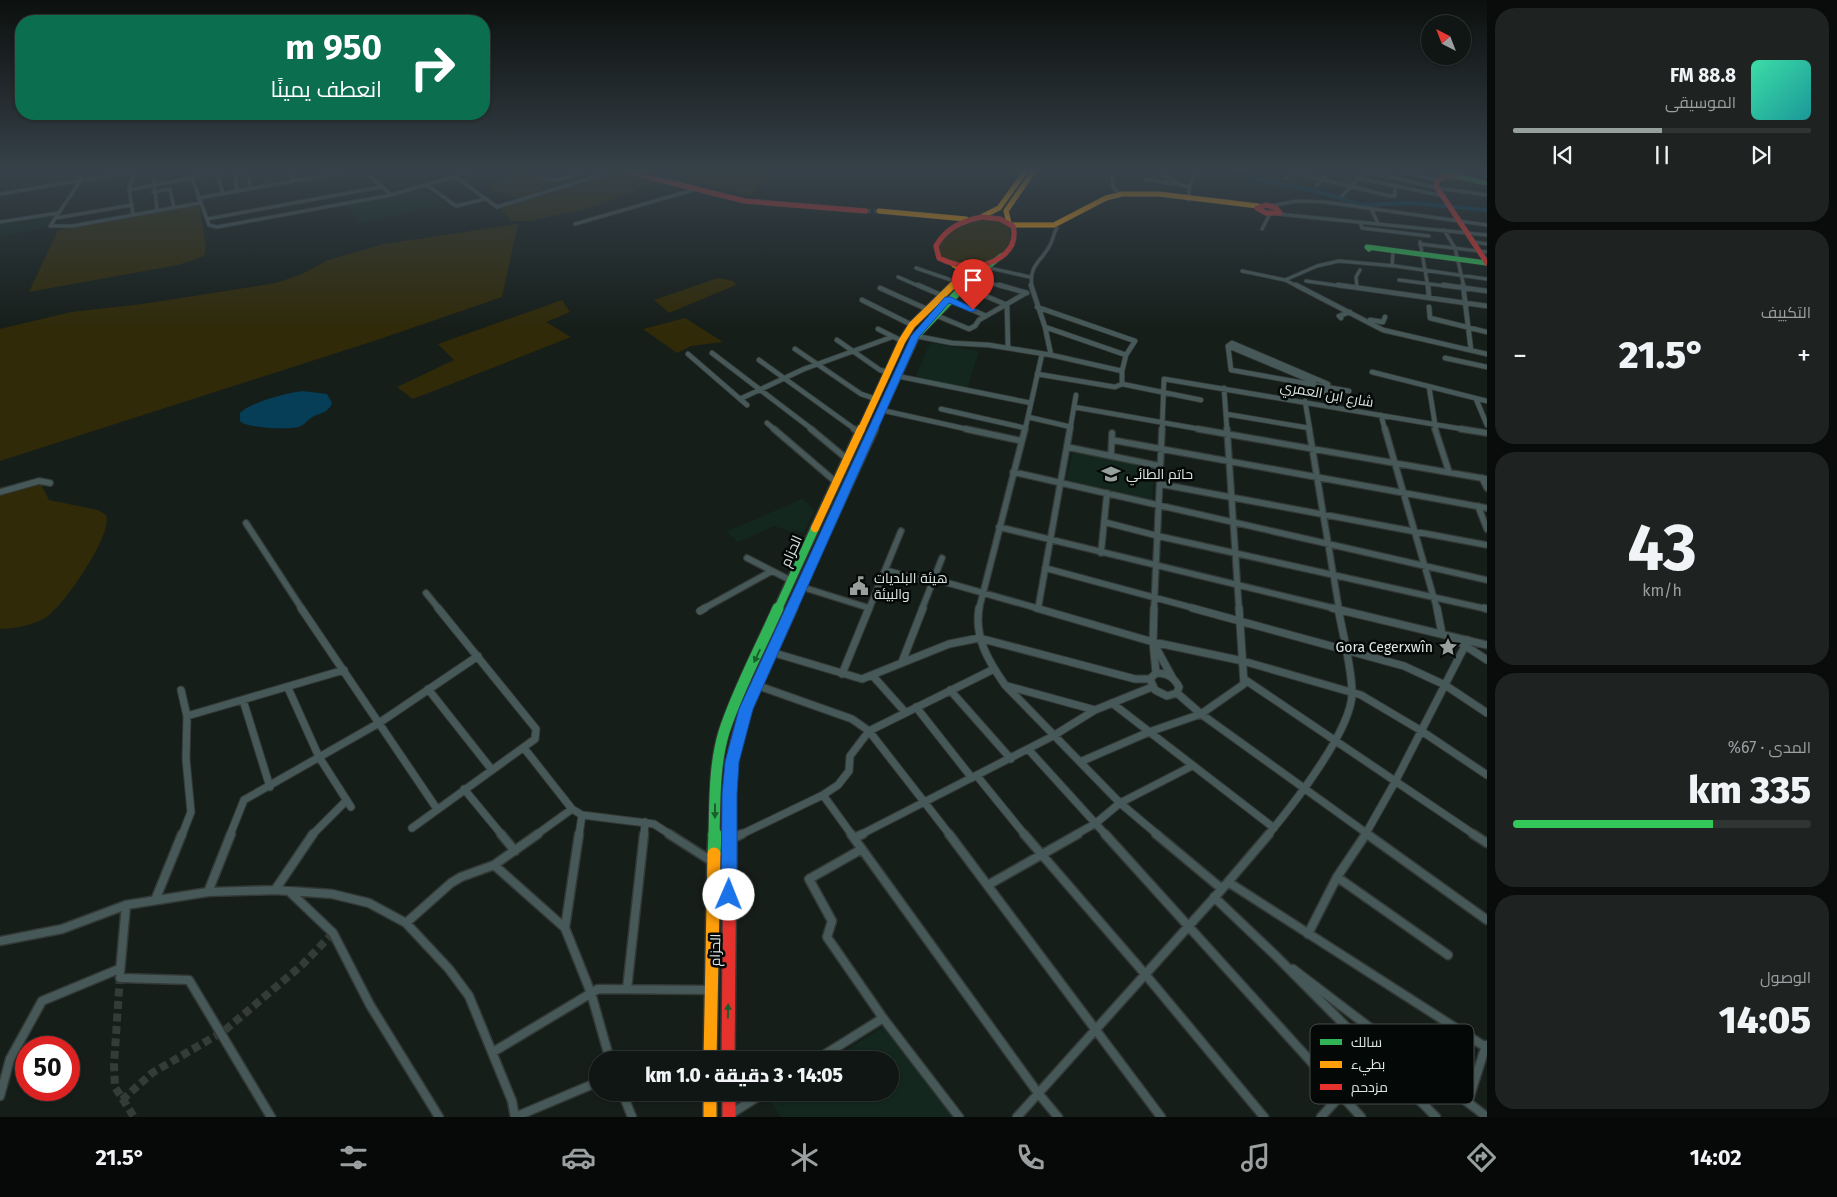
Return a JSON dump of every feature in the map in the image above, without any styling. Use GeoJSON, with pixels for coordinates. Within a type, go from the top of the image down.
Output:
{"type":"FeatureCollection","features":[{"type":"Feature","properties":{"kind":"main road"},"geometry":{"type":"LineString","coordinates":[[950,224],[940,237],[936,251],[940,259],[961,269],[960,284]]}},
{"type":"Feature","properties":{"kind":"main road"},"geometry":{"type":"LineString","coordinates":[[1006,224],[1023,230],[1056,228],[1067,224]]}},
{"type":"Feature","properties":{"kind":"main road"},"geometry":{"type":"LineString","coordinates":[[954,265],[976,266],[1001,256],[1014,243],[1011,224]]}},
{"type":"Feature","properties":{"kind":"main road"},"geometry":{"type":"LineString","coordinates":[[1012,227],[1056,224]]}},
{"type":"Feature","properties":{"kind":"main road"},"geometry":{"type":"LineString","coordinates":[[1423,255],[1367,247],[1393,252],[1487,263],[1483,252],[1462,224]]}},
{"type":"Feature","properties":{"kind":"main road","name":"الحزام"},"geometry":{"type":"LineString","coordinates":[[710,1051],[716,776],[724,733],[744,683],[902,341],[912,325],[931,312],[960,284],[1001,256]]}},
{"type":"Feature","properties":{"kind":"main road","name":"الحزام"},"geometry":{"type":"LineString","coordinates":[[728,1051],[730,794],[733,756],[746,709],[756,685],[881,410],[916,336],[931,312]]}},
{"type":"Feature","properties":{"kind":"main road"},"geometry":{"type":"LineString","coordinates":[[710,1101],[710,1117]]}},
{"type":"Feature","properties":{"kind":"main road"},"geometry":{"type":"LineString","coordinates":[[729,1101],[729,1116]]}},
{"type":"Feature","properties":{"kind":"street"},"geometry":{"type":"LineString","coordinates":[[51,224],[50,226],[82,224]]}},
{"type":"Feature","properties":{"kind":"street"},"geometry":{"type":"LineString","coordinates":[[209,224],[210,226],[226,226],[236,224]]}},
{"type":"Feature","properties":{"kind":"street"},"geometry":{"type":"LineString","coordinates":[[1262,229],[1265,224]]}},
{"type":"Feature","properties":{"kind":"street"},"geometry":{"type":"LineString","coordinates":[[1361,224],[1362,228],[1429,236]]}},
{"type":"Feature","properties":{"kind":"street"},"geometry":{"type":"LineString","coordinates":[[1389,224],[1487,235]]}},
{"type":"Feature","properties":{"kind":"street"},"geometry":{"type":"LineString","coordinates":[[1051,355],[1045,327],[1033,295],[1030,277],[1034,266],[1051,244],[1056,228]]}},
{"type":"Feature","properties":{"kind":"street"},"geometry":{"type":"LineString","coordinates":[[1444,230],[1455,248],[1464,288],[1471,350]]}},
{"type":"Feature","properties":{"kind":"street"},"geometry":{"type":"LineString","coordinates":[[1420,235],[1429,298]]}},
{"type":"Feature","properties":{"kind":"street"},"geometry":{"type":"LineString","coordinates":[[1474,242],[1487,244]]}},
{"type":"Feature","properties":{"kind":"street"},"geometry":{"type":"LineString","coordinates":[[1420,244],[1483,252]]}},
{"type":"Feature","properties":{"kind":"street"},"geometry":{"type":"LineString","coordinates":[[1392,266],[1393,252]]}},
{"type":"Feature","properties":{"kind":"street"},"geometry":{"type":"LineString","coordinates":[[1285,280],[1317,266],[1339,262],[1392,266],[1487,279]]}},
{"type":"Feature","properties":{"kind":"street"},"geometry":{"type":"LineString","coordinates":[[985,267],[1030,277]]}},
{"type":"Feature","properties":{"kind":"street"},"geometry":{"type":"LineString","coordinates":[[916,268],[960,284],[1006,305]]}},
{"type":"Feature","properties":{"kind":"street"},"geometry":{"type":"LineString","coordinates":[[1357,287],[1356,277],[1360,270]]}},
{"type":"Feature","properties":{"kind":"street"},"geometry":{"type":"LineString","coordinates":[[1242,271],[1285,280],[1383,330],[1487,354]]}},
{"type":"Feature","properties":{"kind":"street"},"geometry":{"type":"LineString","coordinates":[[898,277],[986,316]]}},
{"type":"Feature","properties":{"kind":"street"},"geometry":{"type":"LineString","coordinates":[[971,278],[1033,295]]}},
{"type":"Feature","properties":{"kind":"street"},"geometry":{"type":"LineString","coordinates":[[1399,280],[1487,291]]}},
{"type":"Feature","properties":{"kind":"street"},"geometry":{"type":"LineString","coordinates":[[1306,281],[1487,306]]}},
{"type":"Feature","properties":{"kind":"street"},"geometry":{"type":"LineString","coordinates":[[880,288],[969,329],[975,326],[979,320],[1026,293]]}},
{"type":"Feature","properties":{"kind":"street"},"geometry":{"type":"LineString","coordinates":[[862,300],[912,325]]}},
{"type":"Feature","properties":{"kind":"street"},"geometry":{"type":"LineString","coordinates":[[1006,305],[1008,348]]}},
{"type":"Feature","properties":{"kind":"street"},"geometry":{"type":"LineString","coordinates":[[1037,307],[1135,341],[1126,355],[1122,371],[1122,384]]}},
{"type":"Feature","properties":{"kind":"street"},"geometry":{"type":"LineString","coordinates":[[1430,307],[1430,318],[1487,332]]}},
{"type":"Feature","properties":{"kind":"street"},"geometry":{"type":"LineString","coordinates":[[1340,318],[1339,316],[1350,312]]}},
{"type":"Feature","properties":{"kind":"street"},"geometry":{"type":"LineString","coordinates":[[1363,319],[1383,322],[1385,317]]}},
{"type":"Feature","properties":{"kind":"street"},"geometry":{"type":"LineString","coordinates":[[1045,327],[1126,355]]}},
{"type":"Feature","properties":{"kind":"street"},"geometry":{"type":"LineString","coordinates":[[878,329],[902,341]]}},
{"type":"Feature","properties":{"kind":"street"},"geometry":{"type":"LineString","coordinates":[[916,336],[952,343],[974,343],[1051,355],[1122,371]]}},
{"type":"Feature","properties":{"kind":"street"},"geometry":{"type":"LineString","coordinates":[[740,399],[785,378],[892,337]]}},
{"type":"Feature","properties":{"kind":"street"},"geometry":{"type":"LineString","coordinates":[[837,340],[880,370],[888,372]]}},
{"type":"Feature","properties":{"kind":"street"},"geometry":{"type":"LineString","coordinates":[[1329,406],[1325,387],[1328,384],[1228,346],[1231,370],[1325,387],[1349,391]]}},
{"type":"Feature","properties":{"kind":"street"},"geometry":{"type":"LineString","coordinates":[[795,349],[864,395],[876,399]]}},
{"type":"Feature","properties":{"kind":"street"},"geometry":{"type":"LineString","coordinates":[[688,354],[747,404]]}},
{"type":"Feature","properties":{"kind":"street"},"geometry":{"type":"LineString","coordinates":[[712,354],[761,390],[847,459]]}},
{"type":"Feature","properties":{"kind":"street"},"geometry":{"type":"LineString","coordinates":[[1042,354],[1022,441],[982,592],[978,616],[979,638],[994,669],[1005,685],[1120,803],[1225,886],[1308,934],[1452,1024]]}},
{"type":"Feature","properties":{"kind":"street"},"geometry":{"type":"LineString","coordinates":[[1445,358],[1487,367]]}},
{"type":"Feature","properties":{"kind":"street"},"geometry":{"type":"LineString","coordinates":[[759,360],[860,432]]}},
{"type":"Feature","properties":{"kind":"street"},"geometry":{"type":"LineString","coordinates":[[1372,372],[1476,399],[1487,400]]}},
{"type":"Feature","properties":{"kind":"street"},"geometry":{"type":"LineString","coordinates":[[1037,374],[1115,388],[1122,384],[1201,400]]}},
{"type":"Feature","properties":{"kind":"street"},"geometry":{"type":"LineString","coordinates":[[897,376],[1030,403]]}},
{"type":"Feature","properties":{"kind":"street","name":"شارع ابن العمري"},"geometry":{"type":"LineString","coordinates":[[1163,392],[1164,379],[1305,401],[1487,433]]}},
{"type":"Feature","properties":{"kind":"street"},"geometry":{"type":"LineString","coordinates":[[1429,387],[1434,424],[1448,472]]}},
{"type":"Feature","properties":{"kind":"street"},"geometry":{"type":"LineString","coordinates":[[1080,762],[1150,732],[1201,714],[1244,684],[1224,388]]}},
{"type":"Feature","properties":{"kind":"street"},"geometry":{"type":"LineString","coordinates":[[854,838],[1053,736],[1095,710],[1151,683],[1156,674],[1153,642],[1163,392]]}},
{"type":"Feature","properties":{"kind":"street"},"geometry":{"type":"LineString","coordinates":[[1038,610],[1076,395]]}},
{"type":"Feature","properties":{"kind":"street"},"geometry":{"type":"LineString","coordinates":[[1476,399],[1487,425]]}},
{"type":"Feature","properties":{"kind":"street"},"geometry":{"type":"LineString","coordinates":[[1017,1117],[1225,886],[1274,828],[1304,788],[1334,741],[1350,709],[1352,692],[1305,401]]}},
{"type":"Feature","properties":{"kind":"street"},"geometry":{"type":"LineString","coordinates":[[1074,407],[1485,479],[1487,488]]}},
{"type":"Feature","properties":{"kind":"street"},"geometry":{"type":"LineString","coordinates":[[941,409],[1025,428]]}},
{"type":"Feature","properties":{"kind":"street"},"geometry":{"type":"LineString","coordinates":[[881,410],[1022,441]]}},
{"type":"Feature","properties":{"kind":"street"},"geometry":{"type":"LineString","coordinates":[[1226,414],[1309,428]]}},
{"type":"Feature","properties":{"kind":"street"},"geometry":{"type":"LineString","coordinates":[[1381,415],[1435,597],[1442,634]]}},
{"type":"Feature","properties":{"kind":"street"},"geometry":{"type":"LineString","coordinates":[[1028,417],[1071,427]]}},
{"type":"Feature","properties":{"kind":"street"},"geometry":{"type":"LineString","coordinates":[[767,423],[837,483]]}},
{"type":"Feature","properties":{"kind":"street"},"geometry":{"type":"LineString","coordinates":[[1111,456],[1112,433]]}},
{"type":"Feature","properties":{"kind":"street"},"geometry":{"type":"LineString","coordinates":[[1112,440],[1487,508]]}},
{"type":"Feature","properties":{"kind":"street"},"geometry":{"type":"LineString","coordinates":[[1067,447],[1160,466]]}},
{"type":"Feature","properties":{"kind":"street"},"geometry":{"type":"LineString","coordinates":[[1013,472],[1426,568],[1487,580]]}},
{"type":"Feature","properties":{"kind":"street"},"geometry":{"type":"LineString","coordinates":[[0,492],[34,481],[50,483]]}},
{"type":"Feature","properties":{"kind":"street"},"geometry":{"type":"LineString","coordinates":[[1160,484],[1323,516],[1487,544]]}},
{"type":"Feature","properties":{"kind":"street"},"geometry":{"type":"LineString","coordinates":[[1101,553],[1107,493]]}},
{"type":"Feature","properties":{"kind":"street"},"geometry":{"type":"LineString","coordinates":[[1478,506],[1487,529]]}},
{"type":"Feature","properties":{"kind":"street"},"geometry":{"type":"LineString","coordinates":[[1104,522],[1158,536],[1487,609]]}},
{"type":"Feature","properties":{"kind":"street"},"geometry":{"type":"LineString","coordinates":[[246,523],[290,592],[437,808]]}},
{"type":"Feature","properties":{"kind":"street"},"geometry":{"type":"LineString","coordinates":[[998,527],[1442,634],[1467,644],[1487,660]]}},
{"type":"Feature","properties":{"kind":"street"},"geometry":{"type":"LineString","coordinates":[[842,674],[901,531]]}},
{"type":"Feature","properties":{"kind":"street"},"geometry":{"type":"LineString","coordinates":[[747,558],[792,581]]}},
{"type":"Feature","properties":{"kind":"street"},"geometry":{"type":"LineString","coordinates":[[902,662],[942,558]]}},
{"type":"Feature","properties":{"kind":"street"},"geometry":{"type":"LineString","coordinates":[[1046,568],[1414,669],[1445,685],[1487,713]]}},
{"type":"Feature","properties":{"kind":"street"},"geometry":{"type":"LineString","coordinates":[[885,570],[982,592],[1038,610],[1153,642],[1243,661],[1352,692],[1372,700],[1487,775]]}},
{"type":"Feature","properties":{"kind":"street"},"geometry":{"type":"LineString","coordinates":[[700,611],[772,571]]}},
{"type":"Feature","properties":{"kind":"street"},"geometry":{"type":"LineString","coordinates":[[802,587],[869,608]]}},
{"type":"Feature","properties":{"kind":"street"},"geometry":{"type":"LineString","coordinates":[[412,828],[437,808],[524,748],[535,739],[536,729],[426,593]]}},
{"type":"Feature","properties":{"kind":"street"},"geometry":{"type":"LineString","coordinates":[[771,652],[862,679],[949,644],[979,638],[1151,683],[1158,693],[1167,696],[1177,693]]}},
{"type":"Feature","properties":{"kind":"street"},"geometry":{"type":"LineString","coordinates":[[1153,642],[1179,687],[1177,693]]}},
{"type":"Feature","properties":{"kind":"street"},"geometry":{"type":"LineString","coordinates":[[1467,644],[1487,645]]}},
{"type":"Feature","properties":{"kind":"street"},"geometry":{"type":"LineString","coordinates":[[1308,934],[1337,877],[1366,833],[1395,782],[1420,730],[1467,644]]}},
{"type":"Feature","properties":{"kind":"street"},"geometry":{"type":"LineString","coordinates":[[208,892],[244,800],[270,787],[379,723],[478,656]]}},
{"type":"Feature","properties":{"kind":"street"},"geometry":{"type":"LineString","coordinates":[[730,840],[823,795],[838,785],[845,778],[850,767],[850,756],[869,731],[994,669]]}},
{"type":"Feature","properties":{"kind":"street"},"geometry":{"type":"LineString","coordinates":[[187,716],[288,688],[344,670]]}},
{"type":"Feature","properties":{"kind":"street"},"geometry":{"type":"LineString","coordinates":[[1156,674],[1172,677]]}},
{"type":"Feature","properties":{"kind":"street"},"geometry":{"type":"LineString","coordinates":[[872,675],[906,713]]}},
{"type":"Feature","properties":{"kind":"street"},"geometry":{"type":"LineString","coordinates":[[1244,679],[1487,843]]}},
{"type":"Feature","properties":{"kind":"street"},"geometry":{"type":"LineString","coordinates":[[756,685],[852,719],[869,731],[988,885],[1161,1117]]}},
{"type":"Feature","properties":{"kind":"street"},"geometry":{"type":"LineString","coordinates":[[1005,685],[1095,710]]}},
{"type":"Feature","properties":{"kind":"street"},"geometry":{"type":"LineString","coordinates":[[276,890],[286,871],[320,827],[349,804],[319,757],[288,688]]}},
{"type":"Feature","properties":{"kind":"street"},"geometry":{"type":"LineString","coordinates":[[428,689],[492,770]]}},
{"type":"Feature","properties":{"kind":"street"},"geometry":{"type":"LineString","coordinates":[[156,898],[191,812],[186,759],[187,716],[181,690]]}},
{"type":"Feature","properties":{"kind":"street"},"geometry":{"type":"LineString","coordinates":[[950,690],[1011,758]]}},
{"type":"Feature","properties":{"kind":"street"},"geometry":{"type":"LineString","coordinates":[[1177,693],[1201,714],[1487,920]]}},
{"type":"Feature","properties":{"kind":"street"},"geometry":{"type":"LineString","coordinates":[[243,700],[270,787]]}},
{"type":"Feature","properties":{"kind":"street"},"geometry":{"type":"LineString","coordinates":[[1112,703],[1274,828]]}},
{"type":"Feature","properties":{"kind":"street"},"geometry":{"type":"LineString","coordinates":[[916,707],[1041,855],[1146,974],[1264,1117]]}},
{"type":"Feature","properties":{"kind":"street"},"geometry":{"type":"LineString","coordinates":[[524,748],[572,809],[582,815],[645,822],[662,828],[715,863]]}},
{"type":"Feature","properties":{"kind":"street"},"geometry":{"type":"LineString","coordinates":[[1028,749],[1310,1061]]}},
{"type":"Feature","properties":{"kind":"street"},"geometry":{"type":"LineString","coordinates":[[988,885],[1096,823],[1120,803],[1192,766]]}},
{"type":"Feature","properties":{"kind":"street"},"geometry":{"type":"LineString","coordinates":[[464,789],[515,851]]}},
{"type":"Feature","properties":{"kind":"street"},"geometry":{"type":"LineString","coordinates":[[823,795],[1038,1093],[1058,1117]]}},
{"type":"Feature","properties":{"kind":"street"},"geometry":{"type":"LineString","coordinates":[[406,923],[451,883],[461,877],[494,865],[572,809]]}},
{"type":"Feature","properties":{"kind":"street"},"geometry":{"type":"LineString","coordinates":[[565,928],[582,815]]}},
{"type":"Feature","properties":{"kind":"street"},"geometry":{"type":"LineString","coordinates":[[627,990],[645,822]]}},
{"type":"Feature","properties":{"kind":"street"},"geometry":{"type":"LineString","coordinates":[[862,850],[809,879],[832,921],[827,937],[883,1018],[959,1117]]}},
{"type":"Feature","properties":{"kind":"street"},"geometry":{"type":"LineString","coordinates":[[494,865],[565,928],[590,993],[607,1051]]}},
{"type":"Feature","properties":{"kind":"street"},"geometry":{"type":"LineString","coordinates":[[1337,877],[1448,955]]}},
{"type":"Feature","properties":{"kind":"street"},"geometry":{"type":"LineString","coordinates":[[0,941],[62,928],[126,905],[156,898],[208,892],[276,890],[332,894],[351,898],[380,908],[406,923],[449,968],[469,996],[512,1101],[515,1117],[589,1086]]}},
{"type":"Feature","properties":{"kind":"street"},"geometry":{"type":"LineString","coordinates":[[291,892],[333,933],[370,1005],[439,1117]]}},
{"type":"Feature","properties":{"kind":"street"},"geometry":{"type":"LineString","coordinates":[[1214,897],[1276,955],[1344,1024]]}},
{"type":"Feature","properties":{"kind":"street"},"geometry":{"type":"LineString","coordinates":[[120,973],[126,905]]}},
{"type":"Feature","properties":{"kind":"street"},"geometry":{"type":"LineString","coordinates":[[1276,955],[1366,1024]]}},
{"type":"Feature","properties":{"kind":"street"},"geometry":{"type":"LineString","coordinates":[[0,1096],[10,1059],[42,1000],[120,973],[189,980],[271,1117]]}},
{"type":"Feature","properties":{"kind":"street"},"geometry":{"type":"LineString","coordinates":[[493,1052],[598,989],[713,990]]}},
{"type":"Feature","properties":{"kind":"street"},"geometry":{"type":"LineString","coordinates":[[830,1051],[883,1018]]}},
{"type":"Feature","properties":{"kind":"street"},"geometry":{"type":"LineString","coordinates":[[1474,1038],[1487,1046],[1474,1084]]}},
{"type":"Feature","properties":{"kind":"street"},"geometry":{"type":"LineString","coordinates":[[626,1101],[632,1117]]}},
{"type":"Feature","properties":{"kind":"street"},"geometry":{"type":"LineString","coordinates":[[729,1116],[752,1101]]}},
{"type":"Feature","properties":{"kind":"street"},"geometry":{"type":"LineString","coordinates":[[1321,1117],[1333,1104]]}},
{"type":"Feature","properties":{"kind":"street"},"geometry":{"type":"LineString","coordinates":[[1349,1104],[1361,1117]]}},
{"type":"Feature","properties":{"kind":"street"},"geometry":{"type":"LineString","coordinates":[[1423,1104],[1436,1117]]}},
{"type":"Feature","properties":{"kind":"street"},"geometry":{"type":"LineString","coordinates":[[1471,1104],[1487,1117]]}},
{"type":"Feature","properties":{"kind":"shaded area"},"geometry":{"type":"Polygon","coordinates":[[[0,224],[48,224],[42,229],[0,237],[0,224]]]}},
{"type":"Feature","properties":{"kind":"shaded area"},"geometry":{"type":"Polygon","coordinates":[[[91,224],[202,224],[206,247],[204,256],[178,265],[29,292],[58,230],[91,224]]]}},
{"type":"Feature","properties":{"kind":"shaded area"},"geometry":{"type":"Polygon","coordinates":[[[518,224],[502,297],[377,340],[0,461],[0,329],[71,312],[142,304],[276,283],[302,274],[328,260],[384,244],[518,224]]]}},
{"type":"Feature","properties":{"kind":"shaded area"},"geometry":{"type":"Polygon","coordinates":[[[964,224],[1004,224],[1008,226],[1009,241],[1001,252],[988,261],[973,264],[958,263],[942,257],[940,249],[941,242],[957,227],[964,224]]]}},
{"type":"Feature","properties":{"kind":"shaded area"},"geometry":{"type":"Polygon","coordinates":[[[718,278],[733,281],[736,285],[669,313],[654,300],[718,278]]]}},
{"type":"Feature","properties":{"kind":"shaded area"},"geometry":{"type":"Polygon","coordinates":[[[562,300],[570,312],[546,322],[571,337],[413,399],[397,387],[454,360],[438,344],[562,300]]]}},
{"type":"Feature","properties":{"kind":"shaded area"},"geometry":{"type":"Polygon","coordinates":[[[685,318],[723,342],[691,346],[677,353],[643,329],[685,318]]]}},
{"type":"Feature","properties":{"kind":"shaded area"},"geometry":{"type":"Polygon","coordinates":[[[930,343],[979,351],[967,388],[915,378],[930,343]]]}},
{"type":"Feature","properties":{"kind":"shaded area","name":"حاتم الطائي"},"geometry":{"type":"Polygon","coordinates":[[[1073,451],[1155,468],[1152,501],[1066,481],[1073,451]]]}},
{"type":"Feature","properties":{"kind":"shaded area"},"geometry":{"type":"Polygon","coordinates":[[[36,483],[41,484],[49,500],[98,510],[106,515],[103,537],[75,584],[48,616],[31,624],[0,629],[0,494],[36,483]]]}},
{"type":"Feature","properties":{"kind":"shaded area"},"geometry":{"type":"Polygon","coordinates":[[[802,499],[815,510],[804,533],[794,530],[792,532],[774,526],[738,542],[726,532],[802,499]]]}},
{"type":"Feature","properties":{"kind":"shaded area"},"geometry":{"type":"Polygon","coordinates":[[[883,1027],[953,1117],[781,1117],[770,1101],[899,1101],[899,1051],[845,1051],[883,1027]]]}},
{"type":"Feature","properties":{"kind":"water"},"geometry":{"type":"Polygon","coordinates":[[[302,391],[327,394],[332,403],[326,411],[293,428],[258,427],[240,421],[240,413],[252,405],[302,391]]]}},
{"type":"Feature","properties":{"kind":"tunnel"},"geometry":{"type":"LineString","coordinates":[[123,1099],[152,1073],[224,1031],[302,965],[333,933]]}},
{"type":"Feature","properties":{"kind":"tunnel"},"geometry":{"type":"LineString","coordinates":[[120,976],[114,1065],[115,1087],[123,1099]]}},
{"type":"Feature","properties":{"kind":"tunnel"},"geometry":{"type":"LineString","coordinates":[[123,1099],[134,1117]]}},
{"type":"Feature","properties":{"kind":"traffic: fast"},"geometry":{"type":"LineString","coordinates":[[1369,249],[1367,247],[1487,263]]}},
{"type":"Feature","properties":{"kind":"traffic: fast"},"geometry":{"type":"LineString","coordinates":[[872,433],[916,336],[956,293],[1001,256]]}},
{"type":"Feature","properties":{"kind":"traffic: fast"},"geometry":{"type":"LineString","coordinates":[[714,854],[716,776],[724,733],[744,683],[815,528]]}},
{"type":"Feature","properties":{"kind":"traffic: slow"},"geometry":{"type":"LineString","coordinates":[[1011,225],[1056,224]]}},
{"type":"Feature","properties":{"kind":"traffic: slow"},"geometry":{"type":"LineString","coordinates":[[815,528],[902,341],[912,325],[962,277],[961,269],[954,265]]}},
{"type":"Feature","properties":{"kind":"traffic: slow"},"geometry":{"type":"LineString","coordinates":[[765,667],[872,433]]}},
{"type":"Feature","properties":{"kind":"traffic: slow"},"geometry":{"type":"LineString","coordinates":[[710,1051],[714,854]]}},
{"type":"Feature","properties":{"kind":"traffic: slow"},"geometry":{"type":"LineString","coordinates":[[710,1101],[710,1117]]}},
{"type":"Feature","properties":{"kind":"traffic: jam"},"geometry":{"type":"LineString","coordinates":[[957,224],[944,234],[936,246],[939,258],[957,265],[975,266],[993,262],[1013,245],[1015,234],[1013,226],[1010,224]]}},
{"type":"Feature","properties":{"kind":"traffic: jam"},"geometry":{"type":"LineString","coordinates":[[1461,224],[1487,263]]}},
{"type":"Feature","properties":{"kind":"traffic: jam"},"geometry":{"type":"LineString","coordinates":[[728,1051],[730,794],[734,751],[746,709],[765,667]]}},
{"type":"Feature","properties":{"kind":"traffic: jam"},"geometry":{"type":"LineString","coordinates":[[729,1101],[729,1117]]}},
{"type":"Feature","properties":{"kind":"place","name":"حاتم الطائي"},"geometry":{"type":"Point","coordinates":[1111,474]}},
{"type":"Feature","properties":{"kind":"place","name":"هيئة البلديات والبيئة"},"geometry":{"type":"Point","coordinates":[859,586]}},
{"type":"Feature","properties":{"kind":"place","name":"Gora Cegerxwîn"},"geometry":{"type":"Point","coordinates":[1448,647]}},
{"type":"Feature","properties":{"kind":"route"},"geometry":{"type":"LineString","coordinates":[[729,895],[732,762],[746,709],[912,343],[932,316],[948,299],[973,310]]}}]}
